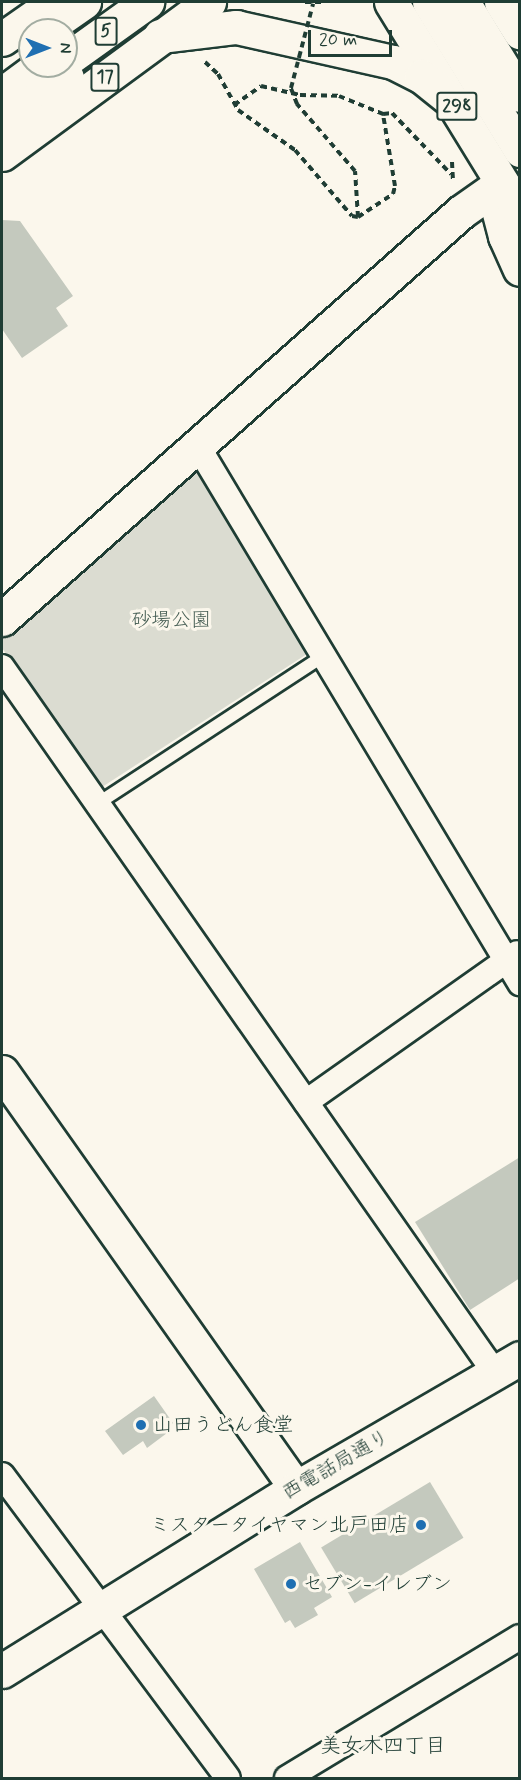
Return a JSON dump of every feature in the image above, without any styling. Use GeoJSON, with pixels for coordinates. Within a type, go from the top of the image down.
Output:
{"type":"FeatureCollection","features":[{"type":"Feature","properties":{"kind":"main road"},"geometry":{"type":"LineString","coordinates":[[2,39],[55,2]]}},
{"type":"Feature","properties":{"kind":"main road","name":"5"},"geometry":{"type":"LineString","coordinates":[[61,18],[84,2]]}},
{"type":"Feature","properties":{"kind":"main road"},"geometry":{"type":"LineString","coordinates":[[74,18],[97,2]]}},
{"type":"Feature","properties":{"kind":"main road","name":"17"},"geometry":{"type":"LineString","coordinates":[[78,38],[129,2]]}},
{"type":"Feature","properties":{"kind":"main road","name":"5"},"geometry":{"type":"LineString","coordinates":[[78,51],[147,2]]}},
{"type":"Feature","properties":{"kind":"main road"},"geometry":{"type":"LineString","coordinates":[[2,124],[170,2]]}},
{"type":"Feature","properties":{"kind":"main road","name":"17"},"geometry":{"type":"LineString","coordinates":[[2,154],[209,2]]}},
{"type":"Feature","properties":{"kind":"main road","name":"298"},"geometry":{"type":"LineString","coordinates":[[392,2],[505,185],[519,212]]}},
{"type":"Feature","properties":{"kind":"main road"},"geometry":{"type":"LineString","coordinates":[[410,2],[505,185],[505,236],[519,269]]}},
{"type":"Feature","properties":{"kind":"main road"},"geometry":{"type":"LineString","coordinates":[[429,2],[519,150]]}},
{"type":"Feature","properties":{"kind":"main road"},"geometry":{"type":"LineString","coordinates":[[463,2],[519,95]]}},
{"type":"Feature","properties":{"kind":"main road"},"geometry":{"type":"LineString","coordinates":[[481,2],[519,66]]}},
{"type":"Feature","properties":{"kind":"main road"},"geometry":{"type":"LineString","coordinates":[[501,2],[519,32]]}},
{"type":"Feature","properties":{"kind":"main road"},"geometry":{"type":"LineString","coordinates":[[160,36],[237,27],[393,62],[421,76],[456,104]]}},
{"type":"Feature","properties":{"kind":"main road"},"geometry":{"type":"LineString","coordinates":[[2,60],[18,49]]}},
{"type":"Feature","properties":{"kind":"main road"},"geometry":{"type":"LineString","coordinates":[[2,69],[18,58]]}},
{"type":"Feature","properties":{"kind":"main road"},"geometry":{"type":"LineString","coordinates":[[2,94],[24,78]]}},
{"type":"Feature","properties":{"kind":"main road"},"geometry":{"type":"LineString","coordinates":[[2,106],[40,78]]}},
{"type":"Feature","properties":{"kind":"main road"},"geometry":{"type":"LineString","coordinates":[[2,619],[461,212],[505,185]]}},
{"type":"Feature","properties":{"kind":"main road"},"geometry":{"type":"LineString","coordinates":[[2,1072],[296,1488]]}},
{"type":"Feature","properties":{"kind":"main road","name":"西電話局通り"},"geometry":{"type":"LineString","coordinates":[[2,1671],[296,1488],[507,1365]]}},
{"type":"Feature","properties":{"kind":"street"},"geometry":{"type":"LineString","coordinates":[[196,445],[323,656],[513,956],[519,983]]}},
{"type":"Feature","properties":{"kind":"street"},"geometry":{"type":"LineString","coordinates":[[2,667],[306,1102],[507,1365]]}},
{"type":"Feature","properties":{"kind":"street"},"geometry":{"type":"LineString","coordinates":[[306,1102],[513,956]]}},
{"type":"Feature","properties":{"kind":"street"},"geometry":{"type":"LineString","coordinates":[[2,1475],[228,1779]]}},
{"type":"Feature","properties":{"kind":"street"},"geometry":{"type":"LineString","coordinates":[[287,1779],[519,1637]]}},
{"type":"Feature","properties":{"kind":"lane"},"geometry":{"type":"LineString","coordinates":[[98,804],[323,656]]}},
{"type":"Feature","properties":{"kind":"path"},"geometry":{"type":"LineString","coordinates":[[305,2],[313,4],[324,2]]}},
{"type":"Feature","properties":{"kind":"path"},"geometry":{"type":"LineString","coordinates":[[313,4],[292,91],[297,104],[355,171],[358,217]]}},
{"type":"Feature","properties":{"kind":"path"},"geometry":{"type":"LineString","coordinates":[[203,51],[207,67],[218,74],[234,105],[295,150],[351,216],[358,217],[393,194],[383,114]]}},
{"type":"Feature","properties":{"kind":"path"},"geometry":{"type":"LineString","coordinates":[[286,58],[309,62]]}},
{"type":"Feature","properties":{"kind":"path"},"geometry":{"type":"LineString","coordinates":[[234,105],[261,86],[339,96],[383,114],[392,112],[451,174]]}},
{"type":"Feature","properties":{"kind":"path"},"geometry":{"type":"LineString","coordinates":[[452,154],[451,174],[461,212]]}},
{"type":"Feature","properties":{"kind":"green space","name":"砂場公園"},"geometry":{"type":"Polygon","coordinates":[[[196,461],[310,652],[99,789],[2,648],[2,632],[196,461]]]}},
{"type":"Feature","properties":{"kind":"building"},"geometry":{"type":"Polygon","coordinates":[[[2,220],[20,221],[73,296],[56,308],[68,326],[22,358],[2,329],[2,220]]]}},
{"type":"Feature","properties":{"kind":"building"},"geometry":{"type":"Polygon","coordinates":[[[520,1157],[520,1278],[470,1310],[415,1222],[520,1157]]]}},
{"type":"Feature","properties":{"kind":"building"},"geometry":{"type":"Polygon","coordinates":[[[154,1396],[173,1423],[165,1429],[167,1433],[147,1448],[143,1441],[123,1455],[105,1431],[154,1396]]]}},
{"type":"Feature","properties":{"kind":"building"},"geometry":{"type":"Polygon","coordinates":[[[430,1482],[463,1538],[355,1603],[321,1547],[430,1482]]]}},
{"type":"Feature","properties":{"kind":"building"},"geometry":{"type":"Polygon","coordinates":[[[300,1542],[332,1597],[314,1608],[318,1615],[295,1628],[290,1620],[285,1623],[254,1569],[300,1542]]]}},
{"type":"Feature","properties":{"kind":"place","name":"山田うどん食堂"},"geometry":{"type":"Point","coordinates":[141,1425]}},
{"type":"Feature","properties":{"kind":"place","name":"ミスタータイヤマン北戸田店"},"geometry":{"type":"Point","coordinates":[421,1525]}},
{"type":"Feature","properties":{"kind":"place","name":"セブン-イレブン"},"geometry":{"type":"Point","coordinates":[291,1584]}},
{"type":"Feature","properties":{"kind":"district","name":"美女木四丁目"},"geometry":{"type":"Point","coordinates":[383,1746]}}]}
